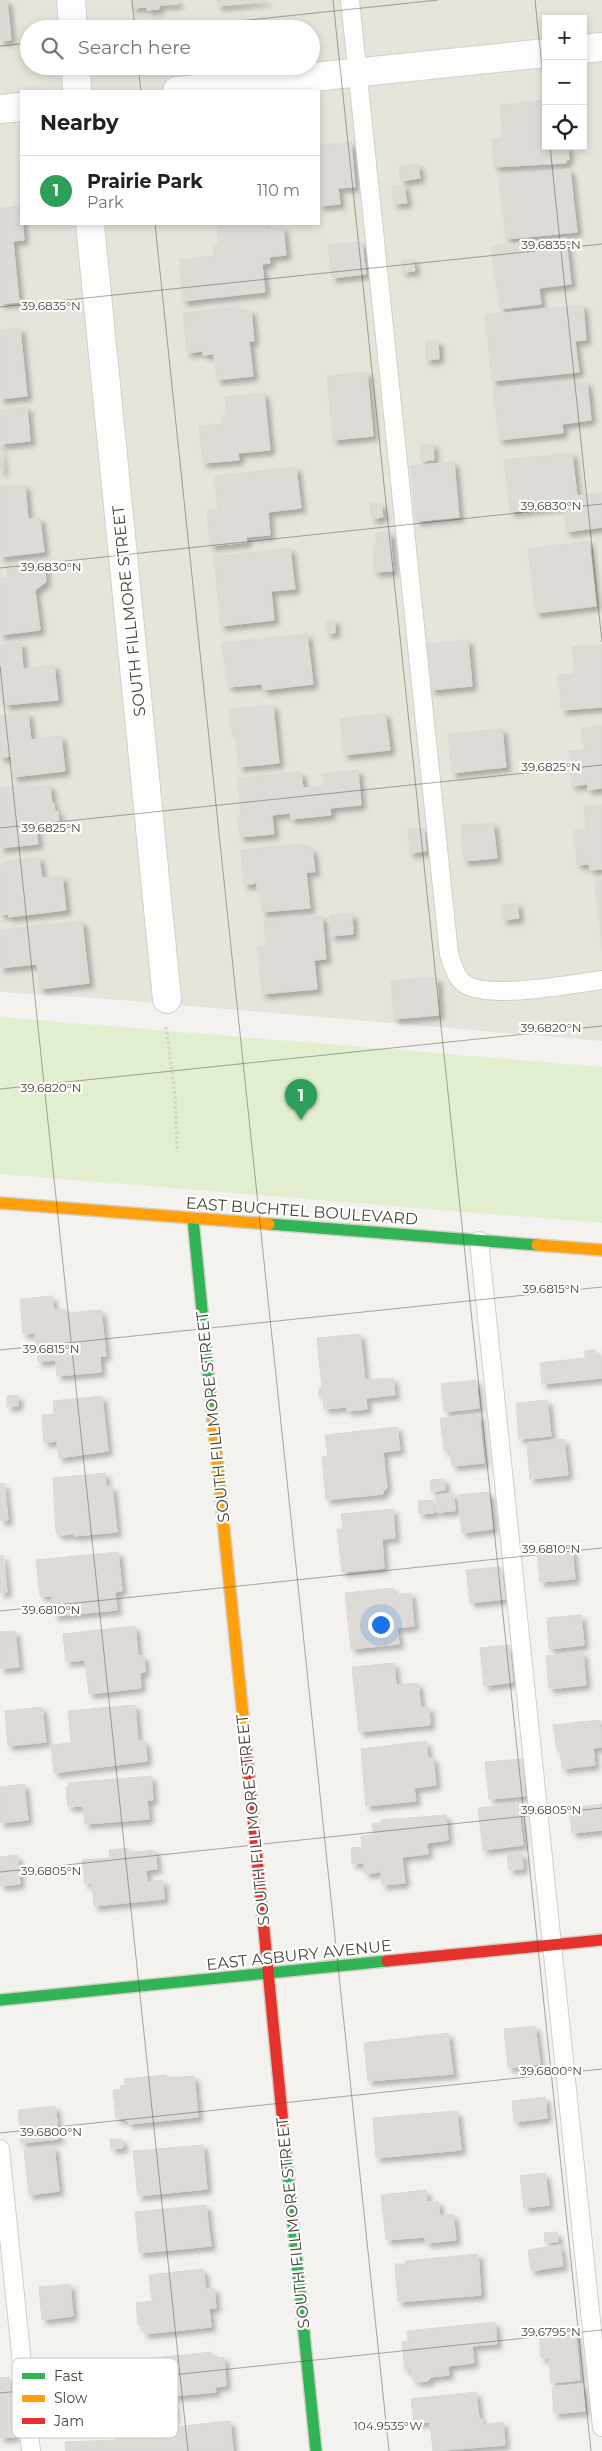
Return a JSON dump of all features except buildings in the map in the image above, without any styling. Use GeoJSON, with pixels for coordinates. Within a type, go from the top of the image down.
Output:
{"type":"FeatureCollection","features":[{"type":"Feature","properties":{"kind":"street"},"geometry":{"type":"LineString","coordinates":[[71,0],[72,20]]}},
{"type":"Feature","properties":{"kind":"street"},"geometry":{"type":"LineString","coordinates":[[587,49],[602,47]]}},
{"type":"Feature","properties":{"kind":"street"},"geometry":{"type":"LineString","coordinates":[[187,90],[542,53]]}},
{"type":"Feature","properties":{"kind":"street"},"geometry":{"type":"LineString","coordinates":[[76,75],[77,90]]}},
{"type":"Feature","properties":{"kind":"street"},"geometry":{"type":"LineString","coordinates":[[0,109],[20,107]]}},
{"type":"Feature","properties":{"kind":"street","name":"SOUTH FILLMORE STREET"},"geometry":{"type":"LineString","coordinates":[[90,225],[167,999]]}},
{"type":"Feature","properties":{"kind":"street","name":"EAST BUCHTEL BOULEVARD"},"geometry":{"type":"LineString","coordinates":[[0,1202],[193,1219],[602,1250]]}},
{"type":"Feature","properties":{"kind":"street","name":"SOUTH FILLMORE STREET"},"geometry":{"type":"LineString","coordinates":[[193,1219],[316,2451]]}},
{"type":"Feature","properties":{"kind":"street","name":"EAST ASBURY AVENUE"},"geometry":{"type":"LineString","coordinates":[[0,2000],[602,1940]]}},
{"type":"Feature","properties":{"kind":"lane"},"geometry":{"type":"LineString","coordinates":[[350,0],[356,73],[449,954],[454,972],[465,984],[482,990],[503,992],[602,980]]}},
{"type":"Feature","properties":{"kind":"lane"},"geometry":{"type":"LineString","coordinates":[[479,1241],[602,2426]]}},
{"type":"Feature","properties":{"kind":"lane"},"geometry":{"type":"LineString","coordinates":[[0,2149],[21,2358]]}},
{"type":"Feature","properties":{"kind":"lane"},"geometry":{"type":"LineString","coordinates":[[30,2438],[31,2451]]}},
{"type":"Feature","properties":{"kind":"path"},"geometry":{"type":"LineString","coordinates":[[167,999],[166,1026],[175,1094],[177,1152]]}},
{"type":"Feature","properties":{"kind":"shaded area"},"geometry":{"type":"Polygon","coordinates":[[[0,0],[602,0],[602,1041],[108,999],[0,992],[0,0]]]}},
{"type":"Feature","properties":{"kind":"green space"},"geometry":{"type":"Polygon","coordinates":[[[0,1017],[602,1067],[602,1223],[0,1174],[0,1017]]]}},
{"type":"Feature","properties":{"kind":"traffic: fast"},"geometry":{"type":"LineString","coordinates":[[193,1219],[212,1412]]}},
{"type":"Feature","properties":{"kind":"traffic: fast"},"geometry":{"type":"LineString","coordinates":[[269,1224],[537,1245]]}},
{"type":"Feature","properties":{"kind":"traffic: fast"},"geometry":{"type":"LineString","coordinates":[[0,2000],[387,1961]]}},
{"type":"Feature","properties":{"kind":"traffic: fast"},"geometry":{"type":"LineString","coordinates":[[286,2155],[316,2451]]}},
{"type":"Feature","properties":{"kind":"traffic: slow"},"geometry":{"type":"LineString","coordinates":[[0,1203],[269,1224]]}},
{"type":"Feature","properties":{"kind":"traffic: slow"},"geometry":{"type":"LineString","coordinates":[[537,1245],[602,1250]]}},
{"type":"Feature","properties":{"kind":"traffic: slow"},"geometry":{"type":"LineString","coordinates":[[212,1412],[246,1746]]}},
{"type":"Feature","properties":{"kind":"traffic: jam"},"geometry":{"type":"LineString","coordinates":[[246,1746],[286,2155]]}},
{"type":"Feature","properties":{"kind":"traffic: jam"},"geometry":{"type":"LineString","coordinates":[[387,1961],[602,1940]]}},
{"type":"Feature","properties":{"kind":"place","name":"Prairie Park"},"geometry":{"type":"Point","coordinates":[301,1120]}}]}
